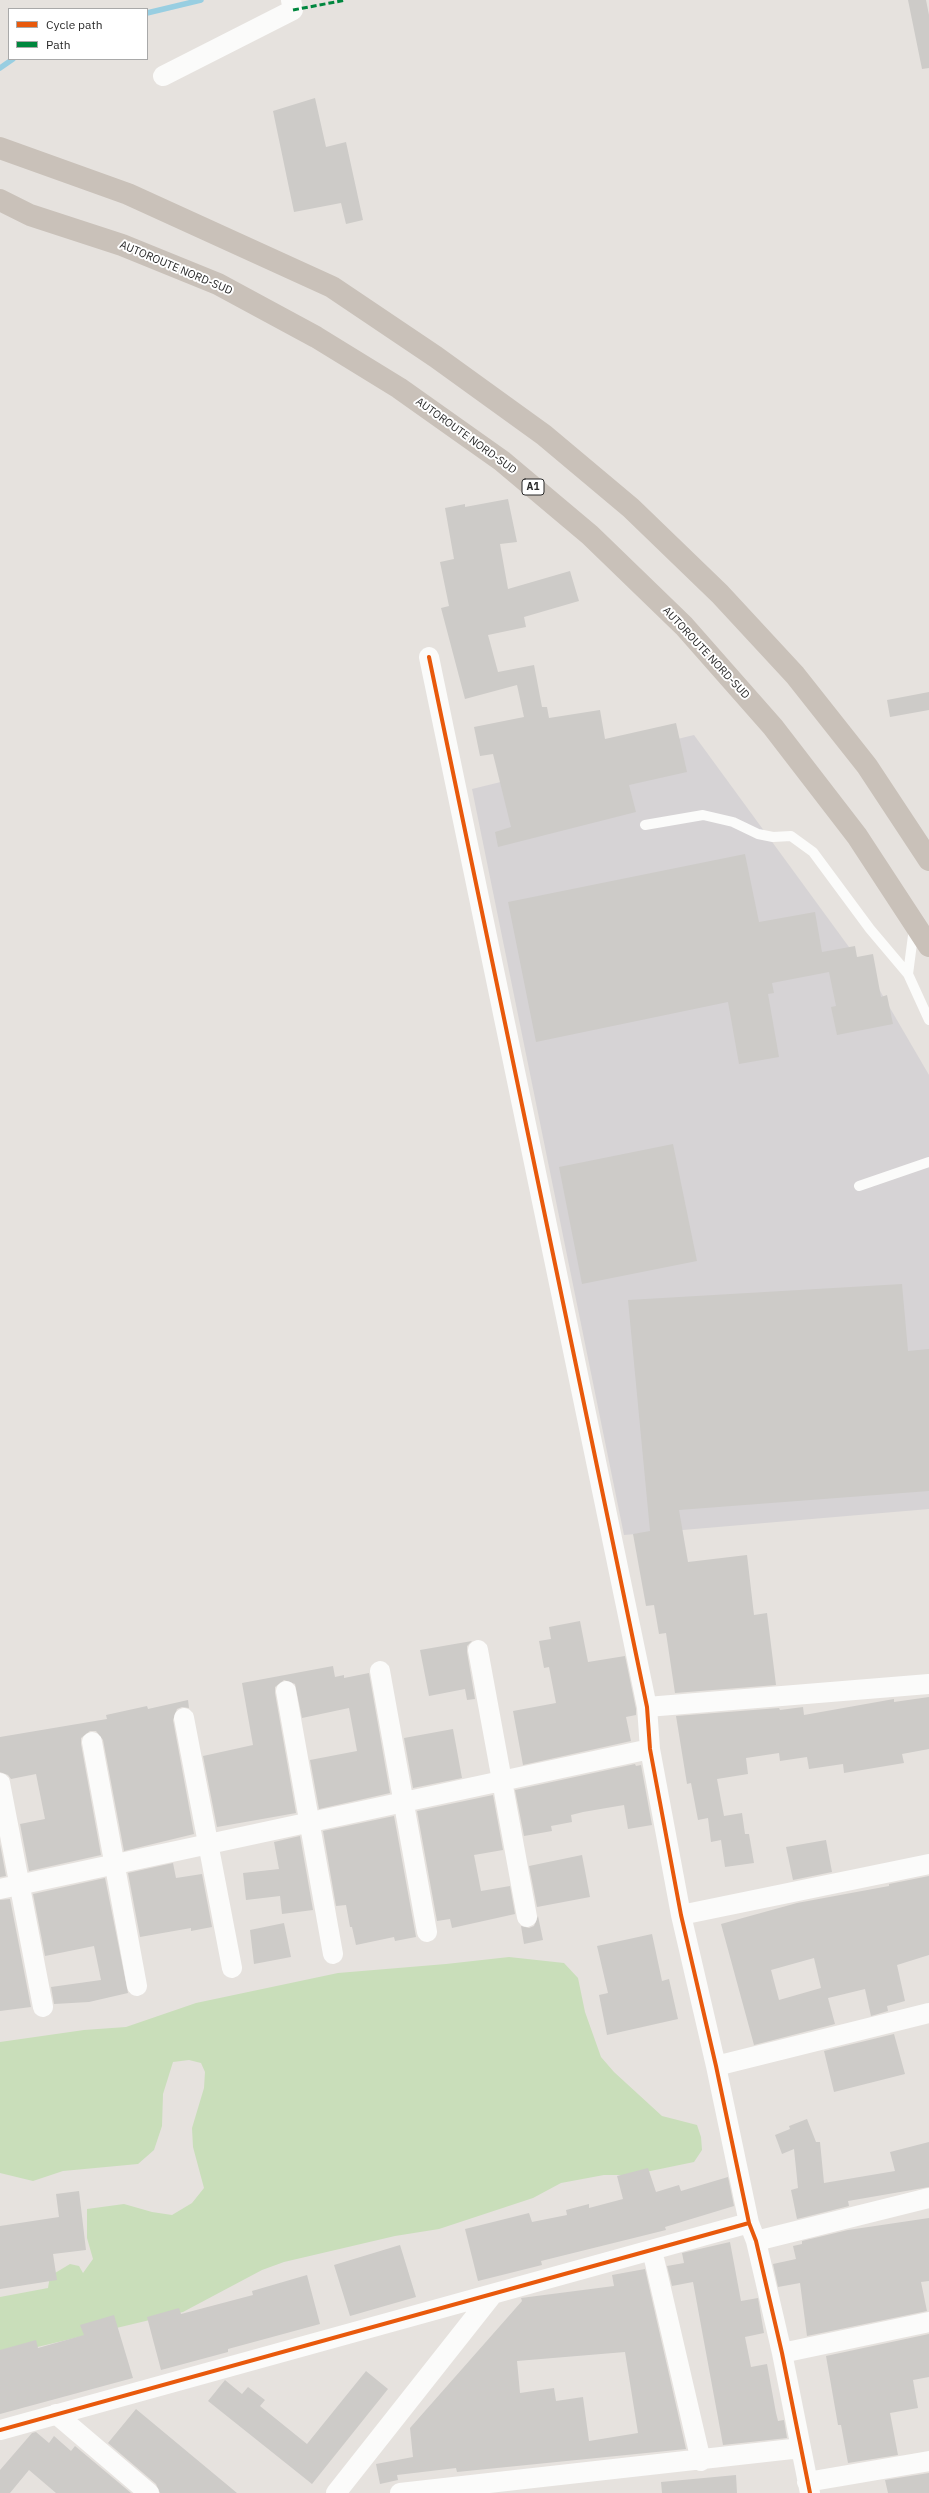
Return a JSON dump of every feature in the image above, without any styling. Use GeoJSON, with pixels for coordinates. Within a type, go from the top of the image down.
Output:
{"type":"FeatureCollection","features":[{"type":"Feature","properties":{"kind":"highway"},"geometry":{"type":"LineString","coordinates":[[1,148],[128,194],[332,287],[436,357],[544,435],[631,508],[715,588],[795,675],[867,766],[929,860]]}},
{"type":"Feature","properties":{"kind":"highway","name":"AUTOROUTE NORD-SUD"},"geometry":{"type":"LineString","coordinates":[[0,200],[30,215],[122,245],[218,284],[316,337],[399,388],[502,461],[590,535],[684,626],[778,733],[857,836],[915,922],[929,946]]}},
{"type":"Feature","properties":{"kind":"street"},"geometry":{"type":"LineString","coordinates":[[163,76],[293,10],[292,0]]}},
{"type":"Feature","properties":{"kind":"street"},"geometry":{"type":"LineString","coordinates":[[429,657],[647,1707],[650,1749],[681,1915],[782,2353],[809,2487],[929,2461]]}},
{"type":"Feature","properties":{"kind":"street"},"geometry":{"type":"LineString","coordinates":[[478,1650],[527,1918]]}},
{"type":"Feature","properties":{"kind":"street"},"geometry":{"type":"LineString","coordinates":[[380,1671],[427,1932]]}},
{"type":"Feature","properties":{"kind":"street"},"geometry":{"type":"LineString","coordinates":[[647,1707],[929,1684]]}},
{"type":"Feature","properties":{"kind":"street"},"geometry":{"type":"LineString","coordinates":[[286,1691],[333,1954]]}},
{"type":"Feature","properties":{"kind":"street"},"geometry":{"type":"LineString","coordinates":[[184,1718],[232,1968]]}},
{"type":"Feature","properties":{"kind":"street"},"geometry":{"type":"LineString","coordinates":[[92,1742],[116,1864],[137,1986]]}},
{"type":"Feature","properties":{"kind":"street"},"geometry":{"type":"LineString","coordinates":[[9,1887],[650,1749]]}},
{"type":"Feature","properties":{"kind":"street"},"geometry":{"type":"LineString","coordinates":[[0,1783],[9,1887],[43,2007]]}},
{"type":"Feature","properties":{"kind":"street"},"geometry":{"type":"LineString","coordinates":[[681,1915],[929,1864]]}},
{"type":"Feature","properties":{"kind":"street"},"geometry":{"type":"LineString","coordinates":[[716,2066],[929,2013]]}},
{"type":"Feature","properties":{"kind":"street"},"geometry":{"type":"LineString","coordinates":[[0,2430],[652,2250],[929,2198]]}},
{"type":"Feature","properties":{"kind":"street"},"geometry":{"type":"LineString","coordinates":[[652,2250],[701,2460]]}},
{"type":"Feature","properties":{"kind":"street"},"geometry":{"type":"LineString","coordinates":[[336,2493],[493,2294]]}},
{"type":"Feature","properties":{"kind":"street"},"geometry":{"type":"LineString","coordinates":[[782,2353],[929,2322]]}},
{"type":"Feature","properties":{"kind":"street"},"geometry":{"type":"LineString","coordinates":[[56,2414],[149,2493]]}},
{"type":"Feature","properties":{"kind":"street"},"geometry":{"type":"LineString","coordinates":[[400,2493],[801,2448]]}},
{"type":"Feature","properties":{"kind":"lane"},"geometry":{"type":"LineString","coordinates":[[645,825],[703,815],[733,822],[758,834],[773,838],[791,836],[813,852],[870,929],[908,974],[929,1020]]}},
{"type":"Feature","properties":{"kind":"lane"},"geometry":{"type":"LineString","coordinates":[[908,974],[915,922]]}},
{"type":"Feature","properties":{"kind":"lane"},"geometry":{"type":"LineString","coordinates":[[859,1186],[929,1162]]}},
{"type":"Feature","properties":{"kind":"shaded area"},"geometry":{"type":"Polygon","coordinates":[[[694,735],[876,984],[929,1075],[929,1509],[624,1535],[472,789],[694,735]]]}},
{"type":"Feature","properties":{"kind":"green space"},"geometry":{"type":"Polygon","coordinates":[[[509,1957],[564,1963],[578,1978],[585,2012],[601,2057],[614,2072],[662,2116],[697,2125],[701,2137],[702,2150],[694,2162],[631,2175],[604,2175],[561,2183],[533,2198],[439,2229],[395,2236],[284,2262],[262,2270],[183,2312],[0,2356],[0,2297],[48,2288],[50,2276],[70,2264],[79,2266],[83,2273],[93,2259],[87,2238],[87,2209],[124,2204],[152,2212],[172,2215],[192,2203],[204,2188],[193,2147],[192,2128],[204,2088],[205,2072],[201,2063],[189,2060],[173,2062],[163,2094],[162,2126],[154,2150],[138,2164],[63,2171],[33,2181],[0,2173],[0,2042],[84,2030],[126,2027],[196,2003],[338,1973],[509,1957]]]}},
{"type":"Feature","properties":{"kind":"building"},"geometry":{"type":"Polygon","coordinates":[[[908,0],[926,0],[929,15],[929,68],[922,69],[908,0]]]}},
{"type":"Feature","properties":{"kind":"building"},"geometry":{"type":"Polygon","coordinates":[[[315,98],[326,147],[346,142],[363,220],[346,224],[341,203],[294,212],[273,111],[315,98]]]}},
{"type":"Feature","properties":{"kind":"building"},"geometry":{"type":"Polygon","coordinates":[[[508,499],[517,542],[500,544],[508,589],[570,571],[579,601],[524,617],[526,627],[488,635],[498,672],[534,665],[542,707],[547,707],[549,718],[600,710],[605,739],[676,723],[687,772],[629,785],[636,812],[498,847],[495,832],[511,827],[493,754],[480,756],[474,727],[524,717],[517,685],[465,699],[441,608],[449,606],[440,562],[454,559],[445,508],[465,504],[465,507],[508,499]]]}},
{"type":"Feature","properties":{"kind":"building"},"geometry":{"type":"Polygon","coordinates":[[[929,692],[929,710],[890,717],[887,700],[929,692]]]}},
{"type":"Feature","properties":{"kind":"building"},"geometry":{"type":"Polygon","coordinates":[[[745,854],[759,922],[815,912],[822,952],[855,946],[857,957],[873,954],[881,997],[887,995],[893,1024],[837,1035],[831,1007],[836,1006],[829,972],[772,983],[774,993],[768,994],[779,1057],[739,1064],[728,1002],[536,1042],[508,902],[745,854]]]}},
{"type":"Feature","properties":{"kind":"building"},"geometry":{"type":"Polygon","coordinates":[[[673,1144],[697,1261],[582,1284],[559,1167],[673,1144]]]}},
{"type":"Feature","properties":{"kind":"building"},"geometry":{"type":"Polygon","coordinates":[[[902,1284],[908,1351],[929,1349],[929,1491],[679,1510],[688,1562],[747,1555],[754,1615],[767,1613],[776,1685],[675,1693],[666,1633],[659,1634],[654,1605],[646,1606],[633,1534],[650,1531],[628,1300],[902,1284]]]}},
{"type":"Feature","properties":{"kind":"building"},"geometry":{"type":"Polygon","coordinates":[[[580,1621],[588,1662],[625,1656],[636,1709],[636,1715],[626,1717],[631,1741],[523,1765],[513,1711],[556,1703],[549,1667],[544,1668],[539,1641],[551,1639],[549,1627],[580,1621]]]}},
{"type":"Feature","properties":{"kind":"building"},"geometry":{"type":"Polygon","coordinates":[[[472,1641],[467,1646],[467,1652],[475,1699],[467,1700],[465,1689],[429,1696],[420,1650],[472,1641]]]}},
{"type":"Feature","properties":{"kind":"building"},"geometry":{"type":"Polygon","coordinates":[[[333,1666],[335,1677],[344,1675],[344,1678],[369,1673],[390,1793],[319,1809],[310,1760],[357,1751],[349,1708],[302,1718],[295,1684],[284,1680],[275,1687],[275,1693],[296,1813],[217,1827],[203,1756],[253,1745],[242,1683],[333,1666]]]}},
{"type":"Feature","properties":{"kind":"building"},"geometry":{"type":"Polygon","coordinates":[[[929,1697],[929,1749],[902,1754],[904,1763],[844,1773],[843,1764],[809,1769],[807,1757],[780,1761],[779,1753],[746,1758],[748,1774],[717,1779],[724,1816],[742,1813],[745,1834],[749,1834],[754,1863],[725,1867],[721,1840],[711,1842],[708,1818],[698,1820],[691,1783],[687,1784],[676,1716],[779,1708],[780,1710],[803,1707],[804,1715],[894,1699],[894,1702],[929,1697]]]}},
{"type":"Feature","properties":{"kind":"building"},"geometry":{"type":"Polygon","coordinates":[[[188,1700],[189,1708],[182,1707],[177,1709],[173,1720],[194,1834],[124,1851],[103,1740],[96,1731],[90,1731],[81,1738],[81,1744],[101,1855],[29,1871],[20,1824],[45,1819],[36,1774],[11,1779],[8,1775],[0,1772],[0,1737],[107,1719],[106,1715],[147,1706],[148,1709],[188,1700]]]}},
{"type":"Feature","properties":{"kind":"building"},"geometry":{"type":"Polygon","coordinates":[[[453,1729],[462,1778],[413,1788],[404,1738],[453,1729]]]}},
{"type":"Feature","properties":{"kind":"building"},"geometry":{"type":"Polygon","coordinates":[[[635,1764],[636,1766],[641,1765],[652,1825],[628,1829],[624,1805],[571,1815],[572,1822],[551,1826],[552,1831],[524,1836],[515,1790],[635,1764]]]}},
{"type":"Feature","properties":{"kind":"building"},"geometry":{"type":"Polygon","coordinates":[[[493,1795],[503,1850],[474,1855],[481,1891],[510,1886],[515,1914],[452,1928],[450,1919],[437,1921],[417,1811],[493,1795]]]}},
{"type":"Feature","properties":{"kind":"building"},"geometry":{"type":"Polygon","coordinates":[[[394,1816],[416,1937],[395,1941],[394,1937],[356,1945],[352,1927],[350,1927],[346,1905],[336,1906],[323,1831],[394,1816]]]}},
{"type":"Feature","properties":{"kind":"building"},"geometry":{"type":"Polygon","coordinates":[[[300,1836],[313,1910],[282,1914],[280,1896],[246,1900],[243,1873],[279,1869],[274,1842],[300,1836]]]}},
{"type":"Feature","properties":{"kind":"building"},"geometry":{"type":"Polygon","coordinates":[[[826,1840],[832,1872],[793,1880],[786,1847],[826,1840]]]}},
{"type":"Feature","properties":{"kind":"building"},"geometry":{"type":"Polygon","coordinates":[[[0,1844],[6,1876],[0,1877],[0,1844]]]}},
{"type":"Feature","properties":{"kind":"building"},"geometry":{"type":"Polygon","coordinates":[[[582,1855],[590,1897],[537,1907],[529,1866],[582,1855]]]}},
{"type":"Feature","properties":{"kind":"building"},"geometry":{"type":"Polygon","coordinates":[[[173,1863],[176,1878],[202,1874],[212,1927],[191,1931],[191,1928],[140,1937],[128,1873],[173,1863]]]}},
{"type":"Feature","properties":{"kind":"building"},"geometry":{"type":"Polygon","coordinates":[[[929,1876],[929,1955],[897,1965],[905,2001],[887,2006],[888,2011],[871,2016],[865,1989],[828,1998],[835,2024],[754,2045],[721,1924],[797,1903],[889,1886],[889,1884],[929,1876]],[[814,1958],[771,1970],[779,2000],[821,1988],[814,1958]]]}},
{"type":"Feature","properties":{"kind":"building"},"geometry":{"type":"Polygon","coordinates":[[[105,1878],[128,1993],[89,2002],[54,2004],[51,1987],[101,1980],[94,1946],[45,1956],[33,1894],[105,1878]]]}},
{"type":"Feature","properties":{"kind":"building"},"geometry":{"type":"Polygon","coordinates":[[[10,1899],[31,2007],[0,2011],[0,1900],[10,1899]]]}},
{"type":"Feature","properties":{"kind":"building"},"geometry":{"type":"Polygon","coordinates":[[[538,1916],[543,1940],[524,1944],[521,1926],[529,1928],[534,1926],[538,1916]]]}},
{"type":"Feature","properties":{"kind":"building"},"geometry":{"type":"Polygon","coordinates":[[[284,1923],[291,1957],[254,1964],[250,1930],[284,1923]]]}},
{"type":"Feature","properties":{"kind":"building"},"geometry":{"type":"Polygon","coordinates":[[[652,1934],[662,1981],[669,1979],[678,2019],[607,2035],[599,1995],[608,1993],[597,1946],[652,1934]]]}},
{"type":"Feature","properties":{"kind":"building"},"geometry":{"type":"Polygon","coordinates":[[[894,2034],[905,2074],[834,2092],[824,2051],[894,2034]]]}},
{"type":"Feature","properties":{"kind":"building"},"geometry":{"type":"Polygon","coordinates":[[[807,2119],[816,2142],[820,2142],[824,2183],[895,2171],[890,2152],[929,2142],[929,2187],[848,2201],[849,2206],[797,2219],[791,2190],[798,2188],[794,2149],[782,2154],[775,2135],[790,2129],[789,2126],[807,2119]]]}},
{"type":"Feature","properties":{"kind":"building"},"geometry":{"type":"Polygon","coordinates":[[[648,2168],[656,2192],[679,2185],[681,2191],[728,2177],[734,2206],[665,2227],[666,2230],[541,2261],[542,2265],[478,2281],[465,2229],[529,2213],[532,2222],[567,2215],[566,2210],[589,2204],[589,2208],[623,2199],[617,2176],[648,2168]]]}},
{"type":"Feature","properties":{"kind":"building"},"geometry":{"type":"Polygon","coordinates":[[[79,2191],[86,2250],[53,2254],[57,2280],[0,2289],[0,2226],[59,2217],[56,2194],[79,2191]]]}},
{"type":"Feature","properties":{"kind":"building"},"geometry":{"type":"Polygon","coordinates":[[[929,2218],[929,2281],[921,2282],[927,2311],[807,2336],[800,2283],[778,2287],[773,2264],[796,2259],[793,2246],[802,2244],[802,2241],[848,2230],[929,2218]]]}},
{"type":"Feature","properties":{"kind":"building"},"geometry":{"type":"Polygon","coordinates":[[[730,2242],[741,2301],[758,2298],[764,2333],[745,2337],[751,2367],[767,2364],[778,2421],[784,2420],[787,2438],[723,2445],[693,2282],[672,2286],[667,2266],[684,2263],[682,2253],[730,2242]]]}},
{"type":"Feature","properties":{"kind":"building"},"geometry":{"type":"Polygon","coordinates":[[[400,2245],[416,2297],[350,2316],[334,2265],[400,2245]]]}},
{"type":"Feature","properties":{"kind":"building"},"geometry":{"type":"Polygon","coordinates":[[[645,2269],[686,2449],[457,2472],[456,2468],[397,2475],[398,2480],[380,2484],[376,2464],[413,2457],[410,2428],[522,2301],[521,2298],[614,2286],[612,2275],[645,2269]],[[625,2352],[517,2361],[520,2393],[554,2388],[556,2401],[583,2397],[589,2441],[638,2433],[625,2352]]]}},
{"type":"Feature","properties":{"kind":"building"},"geometry":{"type":"Polygon","coordinates":[[[307,2275],[320,2324],[228,2349],[228,2352],[161,2370],[147,2317],[179,2308],[181,2314],[253,2295],[252,2291],[307,2275]]]}},
{"type":"Feature","properties":{"kind":"building"},"geometry":{"type":"Polygon","coordinates":[[[114,2315],[133,2378],[0,2414],[0,2350],[36,2340],[38,2348],[84,2335],[80,2325],[114,2315]]]}},
{"type":"Feature","properties":{"kind":"building"},"geometry":{"type":"Polygon","coordinates":[[[929,2334],[929,2377],[913,2380],[918,2408],[890,2413],[898,2455],[848,2463],[841,2425],[838,2425],[826,2356],[929,2334]]]}},
{"type":"Feature","properties":{"kind":"building"},"geometry":{"type":"Polygon","coordinates":[[[366,2371],[388,2389],[312,2484],[208,2401],[225,2380],[242,2394],[248,2387],[265,2400],[260,2406],[307,2444],[366,2371]]]}},
{"type":"Feature","properties":{"kind":"building"},"geometry":{"type":"Polygon","coordinates":[[[136,2409],[237,2493],[160,2493],[156,2484],[108,2443],[136,2409]]]}},
{"type":"Feature","properties":{"kind":"building"},"geometry":{"type":"Polygon","coordinates":[[[36,2432],[49,2443],[54,2436],[71,2451],[75,2446],[131,2493],[56,2493],[29,2470],[10,2493],[0,2493],[0,2470],[32,2433],[36,2432]]]}},
{"type":"Feature","properties":{"kind":"building"},"geometry":{"type":"Polygon","coordinates":[[[929,2473],[929,2493],[888,2493],[885,2480],[929,2473]]]}},
{"type":"Feature","properties":{"kind":"building"},"geometry":{"type":"Polygon","coordinates":[[[736,2475],[737,2493],[662,2493],[661,2482],[736,2475]]]}},
{"type":"Feature","properties":{"kind":"waterway"},"geometry":{"type":"LineString","coordinates":[[148,13],[201,0]]}},
{"type":"Feature","properties":{"kind":"waterway"},"geometry":{"type":"LineString","coordinates":[[0,68],[12,60]]}},
{"type":"Feature","properties":{"kind":"marked path"},"geometry":{"type":"LineString","coordinates":[[293,10],[346,0]]}},
{"type":"Feature","properties":{"kind":"cycle path"},"geometry":{"type":"LineString","coordinates":[[429,657],[647,1707],[650,1749],[681,1915],[716,2066],[749,2223],[756,2241],[782,2353],[810,2493]]}},
{"type":"Feature","properties":{"kind":"cycle path"},"geometry":{"type":"LineString","coordinates":[[0,2430],[749,2223]]}}]}
